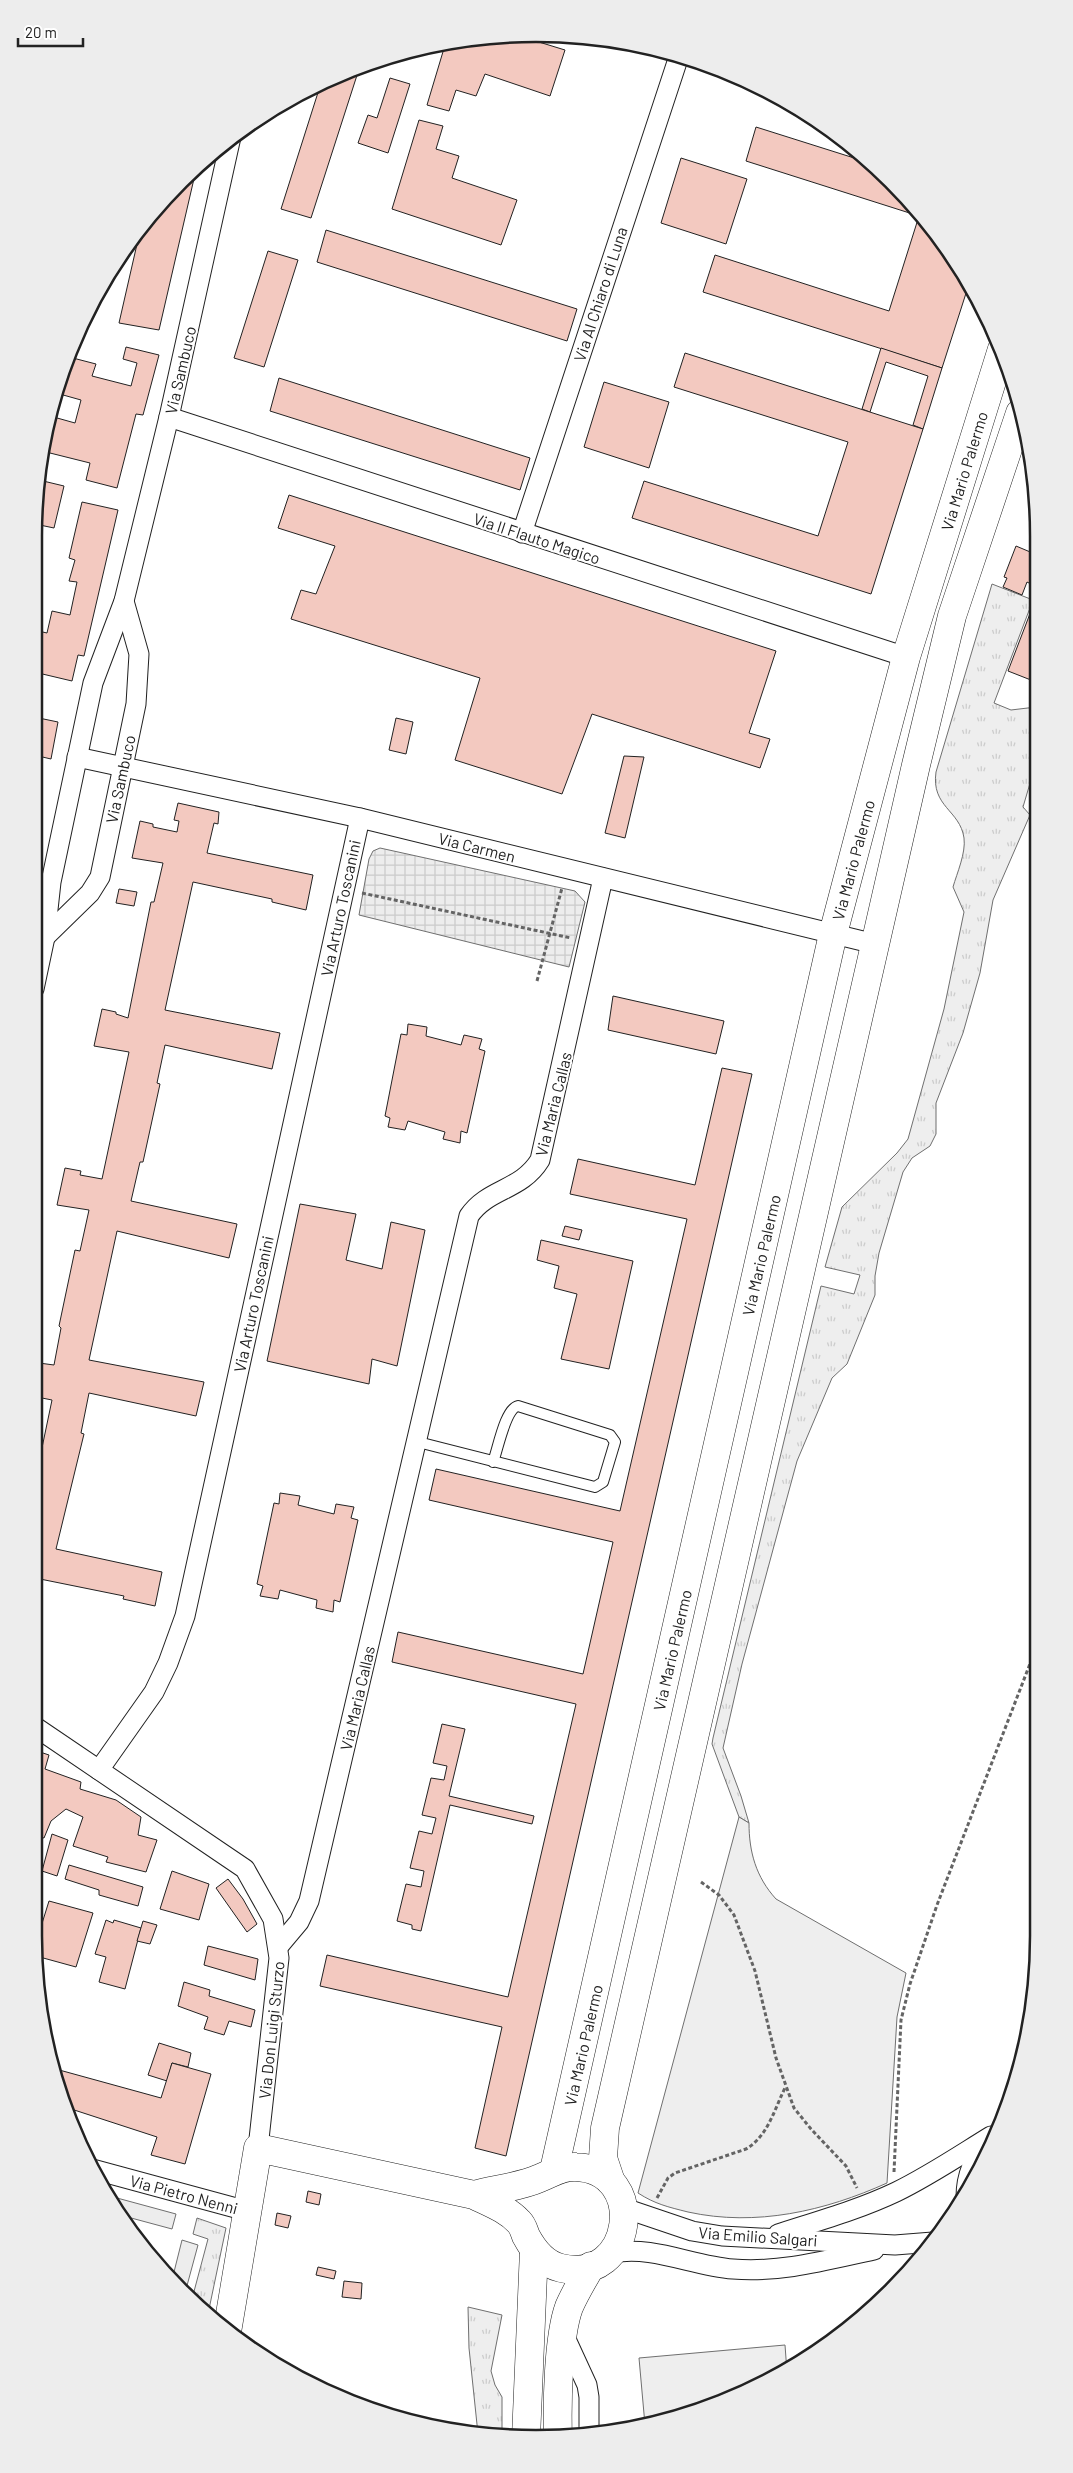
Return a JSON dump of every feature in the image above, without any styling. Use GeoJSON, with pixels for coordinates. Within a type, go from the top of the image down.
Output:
{"type":"FeatureCollection","features":[{"type":"Feature","properties":{"kind":"street","name":"Via Al Chiaro di Luna"},"geometry":{"type":"LineString","coordinates":[[522,533],[677,63]]}},
{"type":"Feature","properties":{"kind":"street","name":"Via Sambuco"},"geometry":{"type":"LineString","coordinates":[[42,951],[51,882],[94,683],[124,601],[169,417],[228,152]]}},
{"type":"Feature","properties":{"kind":"street","name":"Via Mario Palermo"},"geometry":{"type":"LineString","coordinates":[[548,2174],[833,934],[906,658],[998,361]]}},
{"type":"Feature","properties":{"kind":"street","name":"Via Il Flauto Magico"},"geometry":{"type":"LineString","coordinates":[[169,417],[906,658]]}},
{"type":"Feature","properties":{"kind":"street","name":"Via Mario Palermo"},"geometry":{"type":"LineString","coordinates":[[611,2182],[603,2158],[605,2128],[875,944],[952,616],[1017,422]]}},
{"type":"Feature","properties":{"kind":"street","name":"Via Sambuco"},"geometry":{"type":"LineString","coordinates":[[45,937],[90,893],[100,878],[136,704],[139,654],[124,601]]}},
{"type":"Feature","properties":{"kind":"street","name":"Via Carmen"},"geometry":{"type":"LineString","coordinates":[[78,757],[360,818],[875,944]]}},
{"type":"Feature","properties":{"kind":"street","name":"Via Arturo Toscanini"},"geometry":{"type":"LineString","coordinates":[[99,1770],[154,1692],[168,1664],[184,1616],[360,818]]}},
{"type":"Feature","properties":{"kind":"street","name":"Via Maria Callas"},"geometry":{"type":"LineString","coordinates":[[278,1947],[299,1922],[309,1901],[418,1442],[469,1216],[486,1199],[524,1180],[533,1172],[540,1160],[603,878]]}},
{"type":"Feature","properties":{"kind":"street","name":"Via Don Luigi Sturzo"},"geometry":{"type":"LineString","coordinates":[[42,1731],[245,1869],[273,1918],[278,1947],[278,1971],[258,2148],[229,2322]]}},
{"type":"Feature","properties":{"kind":"street"},"geometry":{"type":"LineString","coordinates":[[765,2238],[863,2206],[895,2192],[926,2176],[988,2137]]}},
{"type":"Feature","properties":{"kind":"street"},"geometry":{"type":"LineString","coordinates":[[967,2179],[974,2158],[984,2146]]}},
{"type":"Feature","properties":{"kind":"street"},"geometry":{"type":"LineString","coordinates":[[258,2148],[474,2195],[506,2210],[521,2224],[530,2242],[548,2263],[562,2268],[573,2269],[602,2260]]}},
{"type":"Feature","properties":{"kind":"street"},"geometry":{"type":"LineString","coordinates":[[474,2195],[569,2167],[584,2168],[598,2173],[611,2182],[619,2194],[624,2208],[623,2232],[569,2308],[564,2334],[559,2429]]}},
{"type":"Feature","properties":{"kind":"street","name":"Via Pietro Nenni"},"geometry":{"type":"LineString","coordinates":[[102,2172],[247,2211]]}},
{"type":"Feature","properties":{"kind":"street"},"geometry":{"type":"LineString","coordinates":[[526,2430],[530,2242],[523,2217],[525,2201],[530,2191],[548,2174]]}},
{"type":"Feature","properties":{"kind":"street","name":"Via Emilio Salgari"},"geometry":{"type":"LineString","coordinates":[[624,2208],[692,2231],[722,2236],[895,2245],[923,2243]]}},
{"type":"Feature","properties":{"kind":"street","name":"Via Emilio Salgari"},"geometry":{"type":"LineString","coordinates":[[602,2260],[642,2251],[733,2269],[794,2268],[895,2245]]}},
{"type":"Feature","properties":{"kind":"street"},"geometry":{"type":"LineString","coordinates":[[564,2334],[587,2385],[589,2427]]}},
{"type":"Feature","properties":{"kind":"lane"},"geometry":{"type":"LineString","coordinates":[[418,1442],[494,1462],[597,1487],[603,1482],[615,1442],[610,1435],[518,1406],[509,1414],[494,1462]]}},
{"type":"Feature","properties":{"kind":"path"},"geometry":{"type":"LineString","coordinates":[[537,981],[567,869]]}},
{"type":"Feature","properties":{"kind":"path"},"geometry":{"type":"LineString","coordinates":[[344,889],[590,942]]}},
{"type":"Feature","properties":{"kind":"path"},"geometry":{"type":"LineString","coordinates":[[895,2192],[894,2163],[901,2020],[910,1984],[937,1905],[1030,1663]]}},
{"type":"Feature","properties":{"kind":"path"},"geometry":{"type":"LineString","coordinates":[[701,1882],[719,1895],[734,1915],[755,1971],[776,2058],[794,2108],[846,2166],[863,2206]]}},
{"type":"Feature","properties":{"kind":"path"},"geometry":{"type":"LineString","coordinates":[[653,2218],[654,2204],[668,2178],[690,2167],[732,2155],[755,2144],[769,2123],[786,2088]]}},
{"type":"Feature","properties":{"kind":"green space"},"geometry":{"type":"Polygon","coordinates":[[[992,584],[1030,599],[1030,608],[994,703],[1011,710],[1030,708],[1030,783],[1023,807],[1030,815],[993,900],[980,973],[963,1033],[936,1103],[936,1134],[930,1146],[912,1158],[903,1172],[879,1253],[875,1276],[875,1295],[847,1364],[832,1378],[797,1461],[742,1664],[723,1748],[749,1823],[739,1817],[712,1744],[713,1738],[821,1286],[854,1294],[860,1275],[825,1267],[842,1207],[897,1153],[908,1139],[944,1009],[964,912],[953,887],[962,856],[964,838],[957,821],[938,793],[936,772],[992,584]]]}},
{"type":"Feature","properties":{"kind":"green space"},"geometry":{"type":"Polygon","coordinates":[[[739,1817],[749,1823],[750,1844],[755,1864],[763,1882],[776,1899],[906,1973],[897,2017],[887,2183],[839,2201],[790,2214],[739,2218],[688,2212],[656,2203],[638,2193],[739,1817]]]}},
{"type":"Feature","properties":{"kind":"green space"},"geometry":{"type":"Polygon","coordinates":[[[197,2218],[226,2228],[210,2307],[194,2292],[208,2239],[193,2234],[197,2218]]]}},
{"type":"Feature","properties":{"kind":"green space"},"geometry":{"type":"Polygon","coordinates":[[[468,2307],[502,2315],[491,2371],[495,2385],[502,2397],[502,2429],[477,2426],[469,2348],[468,2307]]]}},
{"type":"Feature","properties":{"kind":"green space"},"geometry":{"type":"Polygon","coordinates":[[[785,2345],[786,2363],[726,2393],[664,2414],[644,2418],[639,2358],[785,2345]]]}},
{"type":"Feature","properties":{"kind":"shaded area"},"geometry":{"type":"Polygon","coordinates":[[[380,848],[575,891],[585,902],[569,967],[359,915],[369,859],[373,851],[380,848]]]}},
{"type":"Feature","properties":{"kind":"shaded area"},"geometry":{"type":"Polygon","coordinates":[[[118,2198],[176,2214],[172,2229],[131,2218],[118,2198]]]}},
{"type":"Feature","properties":{"kind":"shaded area"},"geometry":{"type":"Polygon","coordinates":[[[182,2240],[198,2245],[187,2286],[174,2272],[182,2240]]]}},
{"type":"Feature","properties":{"kind":"building"},"geometry":{"type":"Polygon","coordinates":[[[536,42],[565,50],[550,96],[485,74],[476,96],[456,90],[449,111],[427,105],[443,52],[472,47],[536,42]]]}},
{"type":"Feature","properties":{"kind":"building"},"geometry":{"type":"Polygon","coordinates":[[[357,77],[311,218],[281,209],[318,93],[357,77]]]}},
{"type":"Feature","properties":{"kind":"building"},"geometry":{"type":"Polygon","coordinates":[[[390,78],[410,84],[388,153],[358,143],[368,115],[377,118],[390,78]]]}},
{"type":"Feature","properties":{"kind":"building"},"geometry":{"type":"Polygon","coordinates":[[[419,120],[443,126],[436,149],[459,156],[452,178],[517,200],[501,245],[392,209],[419,120]]]}},
{"type":"Feature","properties":{"kind":"building"},"geometry":{"type":"Polygon","coordinates":[[[756,127],[853,158],[886,187],[910,213],[746,161],[756,127]]]}},
{"type":"Feature","properties":{"kind":"building"},"geometry":{"type":"Polygon","coordinates":[[[681,158],[747,179],[726,244],[661,223],[681,158]]]}},
{"type":"Feature","properties":{"kind":"building"},"geometry":{"type":"Polygon","coordinates":[[[193,181],[159,330],[119,323],[136,248],[165,211],[193,181]]]}},
{"type":"Feature","properties":{"kind":"building"},"geometry":{"type":"Polygon","coordinates":[[[917,222],[947,262],[966,293],[942,368],[703,292],[715,255],[889,311],[917,222]]]}},
{"type":"Feature","properties":{"kind":"building"},"geometry":{"type":"Polygon","coordinates":[[[326,230],[577,309],[567,341],[317,262],[326,230]]]}},
{"type":"Feature","properties":{"kind":"building"},"geometry":{"type":"Polygon","coordinates":[[[268,251],[298,260],[264,367],[234,358],[268,251]]]}},
{"type":"Feature","properties":{"kind":"building"},"geometry":{"type":"Polygon","coordinates":[[[126,347],[159,355],[143,415],[136,414],[117,488],[86,480],[90,463],[50,453],[57,418],[75,423],[81,400],[63,395],[76,359],[96,364],[92,376],[131,386],[137,363],[123,359],[126,347]]]}},
{"type":"Feature","properties":{"kind":"building"},"geometry":{"type":"Polygon","coordinates":[[[881,348],[942,368],[923,429],[913,425],[928,376],[886,362],[870,412],[862,409],[881,348]]]}},
{"type":"Feature","properties":{"kind":"building"},"geometry":{"type":"Polygon","coordinates":[[[685,353],[923,429],[871,594],[632,518],[644,481],[818,536],[848,442],[674,387],[685,353]]]}},
{"type":"Feature","properties":{"kind":"building"},"geometry":{"type":"Polygon","coordinates":[[[279,378],[530,458],[520,490],[270,411],[279,378]]]}},
{"type":"Feature","properties":{"kind":"building"},"geometry":{"type":"Polygon","coordinates":[[[604,382],[669,402],[649,468],[584,447],[604,382]]]}},
{"type":"Feature","properties":{"kind":"building"},"geometry":{"type":"Polygon","coordinates":[[[46,482],[64,486],[54,528],[43,526],[46,482]]]}},
{"type":"Feature","properties":{"kind":"building"},"geometry":{"type":"Polygon","coordinates":[[[289,495],[776,651],[749,733],[770,739],[760,768],[592,714],[562,794],[455,760],[480,678],[291,619],[301,590],[316,594],[335,546],[278,528],[289,495]]]}},
{"type":"Feature","properties":{"kind":"building"},"geometry":{"type":"Polygon","coordinates":[[[82,502],[118,510],[84,656],[78,655],[72,681],[42,674],[42,632],[47,633],[52,611],[70,615],[77,582],[69,581],[75,560],[69,558],[82,502]]]}},
{"type":"Feature","properties":{"kind":"building"},"geometry":{"type":"Polygon","coordinates":[[[1016,546],[1030,552],[1030,584],[1027,582],[1022,595],[1003,587],[1007,578],[1004,577],[1016,546]]]}},
{"type":"Feature","properties":{"kind":"building"},"geometry":{"type":"Polygon","coordinates":[[[1030,614],[1030,680],[1008,671],[1030,614]]]}},
{"type":"Feature","properties":{"kind":"building"},"geometry":{"type":"Polygon","coordinates":[[[396,718],[413,722],[406,754],[389,750],[396,718]]]}},
{"type":"Feature","properties":{"kind":"building"},"geometry":{"type":"Polygon","coordinates":[[[42,719],[58,722],[51,759],[42,757],[42,719]]]}},
{"type":"Feature","properties":{"kind":"building"},"geometry":{"type":"Polygon","coordinates":[[[624,756],[644,757],[625,838],[605,833],[624,756]]]}},
{"type":"Feature","properties":{"kind":"building"},"geometry":{"type":"Polygon","coordinates":[[[178,803],[219,812],[218,824],[214,823],[207,853],[313,875],[306,910],[272,902],[272,899],[193,882],[165,1010],[280,1033],[272,1069],[165,1045],[157,1083],[160,1084],[143,1162],[140,1162],[131,1201],[237,1224],[229,1258],[117,1231],[89,1360],[204,1382],[196,1416],[89,1393],[81,1433],[84,1434],[56,1549],[162,1572],[155,1606],[123,1599],[124,1596],[42,1579],[42,1448],[52,1400],[42,1398],[42,1363],[54,1365],[61,1328],[59,1326],[75,1250],[80,1251],[89,1210],[57,1205],[65,1168],[81,1171],[80,1175],[102,1179],[129,1052],[94,1046],[102,1009],[116,1012],[116,1014],[128,1018],[151,902],[154,902],[163,863],[132,858],[140,821],[153,824],[153,827],[177,832],[179,821],[174,820],[178,803]]]}},
{"type":"Feature","properties":{"kind":"building"},"geometry":{"type":"Polygon","coordinates":[[[119,889],[137,892],[134,906],[116,903],[119,889]]]}},
{"type":"Feature","properties":{"kind":"building"},"geometry":{"type":"Polygon","coordinates":[[[613,996],[724,1021],[716,1054],[608,1030],[613,996]]]}},
{"type":"Feature","properties":{"kind":"building"},"geometry":{"type":"Polygon","coordinates":[[[408,1024],[427,1027],[426,1036],[461,1045],[464,1035],[482,1039],[479,1049],[485,1051],[467,1133],[461,1131],[460,1143],[443,1139],[445,1132],[408,1121],[405,1130],[388,1127],[390,1118],[385,1116],[401,1034],[407,1035],[408,1024]]]}},
{"type":"Feature","properties":{"kind":"building"},"geometry":{"type":"Polygon","coordinates":[[[722,1068],[752,1074],[506,2156],[475,2148],[502,2027],[320,1986],[327,1955],[508,1997],[576,1704],[392,1662],[398,1632],[583,1674],[613,1542],[429,1500],[436,1469],[620,1511],[687,1219],[570,1194],[578,1159],[695,1185],[722,1068]]]}},
{"type":"Feature","properties":{"kind":"building"},"geometry":{"type":"Polygon","coordinates":[[[300,1204],[356,1214],[346,1260],[382,1269],[391,1222],[425,1230],[397,1366],[372,1359],[369,1384],[267,1361],[300,1204]]]}},
{"type":"Feature","properties":{"kind":"building"},"geometry":{"type":"Polygon","coordinates":[[[565,1226],[582,1230],[579,1240],[562,1236],[565,1226]]]}},
{"type":"Feature","properties":{"kind":"building"},"geometry":{"type":"Polygon","coordinates":[[[541,1240],[633,1261],[609,1369],[561,1359],[577,1294],[554,1288],[559,1266],[537,1260],[541,1240]]]}},
{"type":"Feature","properties":{"kind":"building"},"geometry":{"type":"Polygon","coordinates":[[[280,1493],[300,1496],[298,1505],[334,1514],[336,1504],[354,1507],[351,1518],[358,1520],[340,1602],[334,1600],[333,1612],[316,1608],[317,1600],[280,1590],[278,1599],[260,1596],[263,1586],[257,1584],[274,1503],[279,1504],[280,1493]]]}},
{"type":"Feature","properties":{"kind":"building"},"geometry":{"type":"Polygon","coordinates":[[[442,1724],[465,1729],[449,1796],[534,1816],[532,1824],[450,1805],[421,1931],[412,1929],[412,1925],[397,1921],[406,1884],[421,1887],[424,1871],[410,1868],[419,1831],[432,1834],[436,1818],[422,1815],[431,1778],[444,1780],[447,1766],[433,1763],[442,1724]]]}},
{"type":"Feature","properties":{"kind":"building"},"geometry":{"type":"Polygon","coordinates":[[[42,1753],[49,1755],[45,1769],[81,1782],[80,1789],[116,1800],[141,1817],[138,1835],[157,1840],[146,1872],[106,1862],[108,1857],[73,1846],[83,1817],[66,1809],[51,1821],[44,1838],[42,1838],[42,1753]]]}},
{"type":"Feature","properties":{"kind":"building"},"geometry":{"type":"Polygon","coordinates":[[[52,1834],[68,1840],[57,1876],[42,1871],[52,1834]]]}},
{"type":"Feature","properties":{"kind":"building"},"geometry":{"type":"Polygon","coordinates":[[[69,1865],[143,1887],[138,1906],[99,1895],[99,1890],[65,1879],[69,1865]]]}},
{"type":"Feature","properties":{"kind":"building"},"geometry":{"type":"Polygon","coordinates":[[[172,1871],[209,1884],[199,1920],[160,1909],[172,1871]]]}},
{"type":"Feature","properties":{"kind":"building"},"geometry":{"type":"Polygon","coordinates":[[[228,1879],[243,1899],[257,1924],[247,1932],[216,1888],[228,1879]]]}},
{"type":"Feature","properties":{"kind":"building"},"geometry":{"type":"Polygon","coordinates":[[[49,1901],[93,1913],[76,1967],[43,1958],[42,1924],[49,1901]]]}},
{"type":"Feature","properties":{"kind":"building"},"geometry":{"type":"Polygon","coordinates":[[[106,1920],[113,1923],[114,1920],[141,1928],[125,1989],[99,1982],[106,1957],[95,1954],[106,1920]]]}},
{"type":"Feature","properties":{"kind":"building"},"geometry":{"type":"Polygon","coordinates":[[[143,1921],[157,1925],[150,1944],[137,1941],[143,1921]]]}},
{"type":"Feature","properties":{"kind":"building"},"geometry":{"type":"Polygon","coordinates":[[[208,1946],[258,1959],[255,1980],[204,1965],[208,1946]]]}},
{"type":"Feature","properties":{"kind":"building"},"geometry":{"type":"Polygon","coordinates":[[[184,1982],[210,1990],[209,1996],[255,2010],[251,2027],[229,2021],[224,2035],[204,2029],[208,2017],[178,2006],[184,1982]]]}},
{"type":"Feature","properties":{"kind":"building"},"geometry":{"type":"Polygon","coordinates":[[[159,2043],[191,2053],[188,2067],[172,2063],[167,2081],[148,2075],[159,2043]]]}},
{"type":"Feature","properties":{"kind":"building"},"geometry":{"type":"Polygon","coordinates":[[[172,2063],[211,2074],[185,2164],[151,2155],[157,2137],[74,2110],[61,2071],[161,2098],[172,2063]]]}},
{"type":"Feature","properties":{"kind":"building"},"geometry":{"type":"Polygon","coordinates":[[[308,2191],[321,2194],[319,2205],[306,2202],[308,2191]]]}},
{"type":"Feature","properties":{"kind":"building"},"geometry":{"type":"Polygon","coordinates":[[[277,2213],[291,2216],[288,2228],[275,2225],[277,2213]]]}},
{"type":"Feature","properties":{"kind":"building"},"geometry":{"type":"Polygon","coordinates":[[[318,2267],[336,2271],[334,2279],[316,2275],[318,2267]]]}},
{"type":"Feature","properties":{"kind":"building"},"geometry":{"type":"Polygon","coordinates":[[[344,2281],[362,2283],[361,2299],[342,2297],[344,2281]]]}}]}
